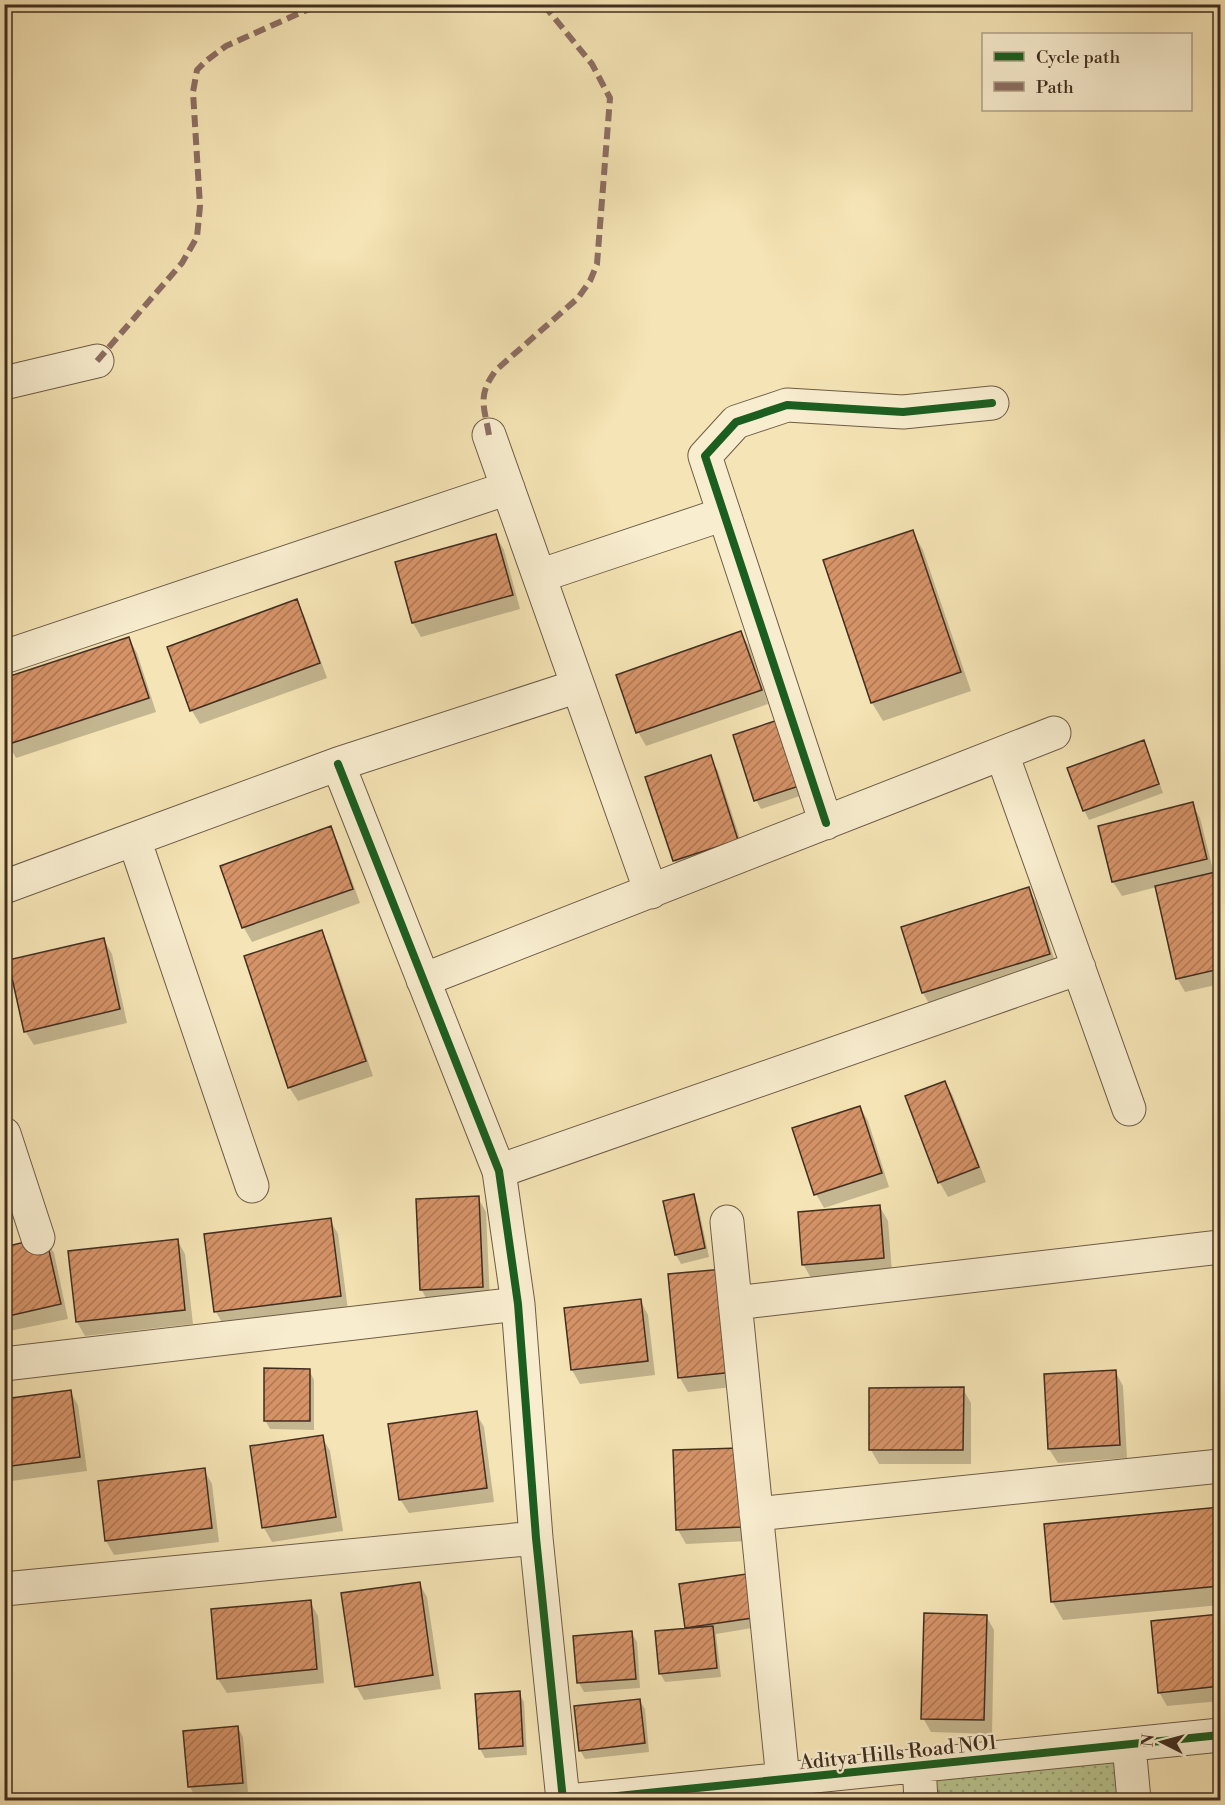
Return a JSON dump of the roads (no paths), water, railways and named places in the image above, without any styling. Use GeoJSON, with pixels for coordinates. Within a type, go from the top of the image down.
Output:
{"type":"FeatureCollection","features":[{"type":"Feature","properties":{"kind":"street"},"geometry":{"type":"LineString","coordinates":[[4,383],[97,361]]}},
{"type":"Feature","properties":{"kind":"street"},"geometry":{"type":"LineString","coordinates":[[826,823],[705,456],[736,422],[787,405],[903,412],[992,403]]}},
{"type":"Feature","properties":{"kind":"street"},"geometry":{"type":"LineString","coordinates":[[489,435],[651,892]]}},
{"type":"Feature","properties":{"kind":"street"},"geometry":{"type":"LineString","coordinates":[[4,657],[508,488]]}},
{"type":"Feature","properties":{"kind":"street"},"geometry":{"type":"LineString","coordinates":[[539,576],[724,514]]}},
{"type":"Feature","properties":{"kind":"street"},"geometry":{"type":"LineString","coordinates":[[4,887],[338,764],[578,686]]}},
{"type":"Feature","properties":{"kind":"street"},"geometry":{"type":"LineString","coordinates":[[423,980],[1054,734]]}},
{"type":"Feature","properties":{"kind":"street"},"geometry":{"type":"LineString","coordinates":[[1002,754],[1129,1109]]}},
{"type":"Feature","properties":{"kind":"street"},"geometry":{"type":"LineString","coordinates":[[338,764],[499,1171],[518,1304],[536,1538],[563,1800]]}},
{"type":"Feature","properties":{"kind":"street"},"geometry":{"type":"LineString","coordinates":[[134,839],[252,1186]]}},
{"type":"Feature","properties":{"kind":"street"},"geometry":{"type":"LineString","coordinates":[[499,1171],[1078,968]]}},
{"type":"Feature","properties":{"kind":"street"},"geometry":{"type":"LineString","coordinates":[[4,1134],[38,1238]]}},
{"type":"Feature","properties":{"kind":"street"},"geometry":{"type":"LineString","coordinates":[[727,1222],[783,1780]]}},
{"type":"Feature","properties":{"kind":"street"},"geometry":{"type":"LineString","coordinates":[[735,1303],[1221,1247]]}},
{"type":"Feature","properties":{"kind":"street"},"geometry":{"type":"LineString","coordinates":[[4,1364],[518,1304]]}},
{"type":"Feature","properties":{"kind":"street"},"geometry":{"type":"LineString","coordinates":[[756,1514],[1221,1467]]}},
{"type":"Feature","properties":{"kind":"street"},"geometry":{"type":"LineString","coordinates":[[4,1589],[536,1538]]}},
{"type":"Feature","properties":{"kind":"street","name":"Aditya Hills Road NO1"},"geometry":{"type":"LineString","coordinates":[[578,1800],[1221,1735]]}},
{"type":"Feature","properties":{"kind":"street"},"geometry":{"type":"LineString","coordinates":[[1129,1745],[1134,1800]]}},
{"type":"Feature","properties":{"kind":"street"},"geometry":{"type":"LineString","coordinates":[[919,1766],[921,1800]]}}]}
